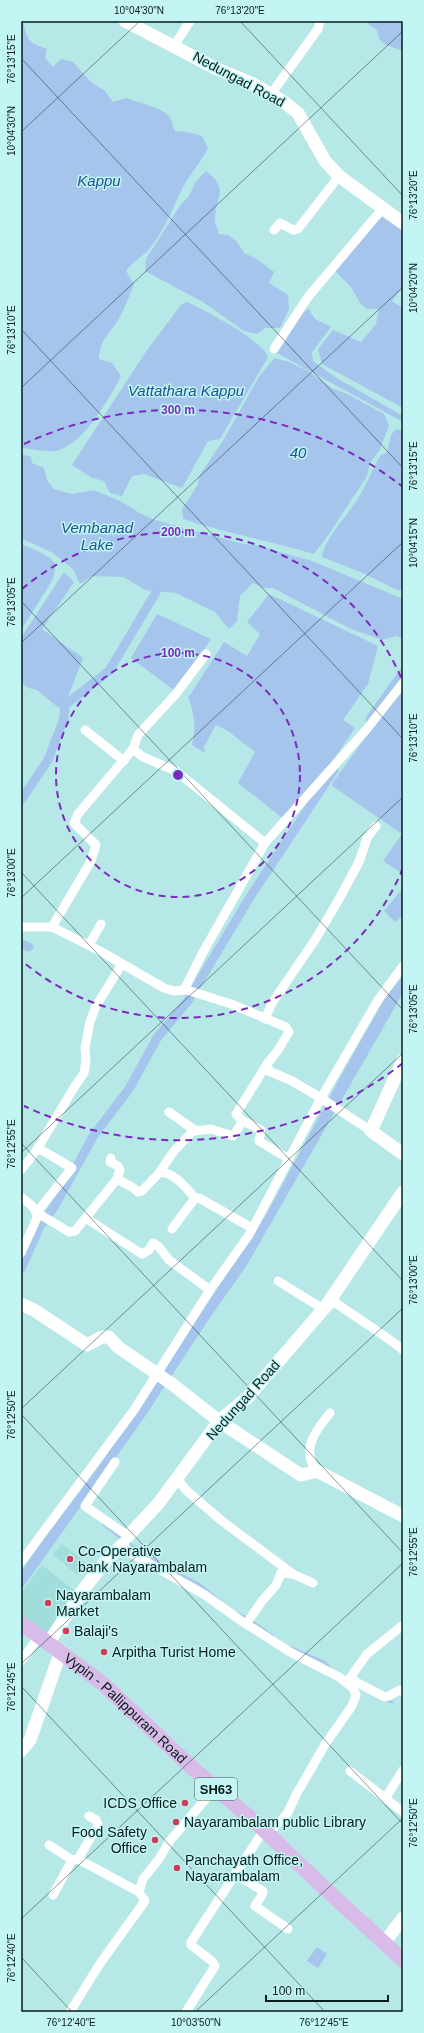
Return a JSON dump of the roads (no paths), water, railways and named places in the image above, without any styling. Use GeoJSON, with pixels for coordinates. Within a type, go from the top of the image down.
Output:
{"type":"FeatureCollection","features":[{"type":"Feature","properties":{"kind":"main road","name":"Vypin - Pallippuram Road"},"geometry":{"type":"LineString","coordinates":[[22,1624],[43,1642],[61,1651],[102,1683],[215,1788],[266,1832],[328,1892],[403,1960]]}},
{"type":"Feature","properties":{"kind":"street","name":"Nedungad Road"},"geometry":{"type":"LineString","coordinates":[[125,21],[215,68],[270,94],[298,113],[325,161],[339,176],[403,223]]}},
{"type":"Feature","properties":{"kind":"street"},"geometry":{"type":"LineString","coordinates":[[174,46],[190,21]]}},
{"type":"Feature","properties":{"kind":"street"},"geometry":{"type":"LineString","coordinates":[[270,94],[318,29],[320,21]]}},
{"type":"Feature","properties":{"kind":"street"},"geometry":{"type":"LineString","coordinates":[[274,230],[280,222],[293,230],[298,230],[339,176]]}},
{"type":"Feature","properties":{"kind":"street"},"geometry":{"type":"LineString","coordinates":[[274,350],[308,297],[383,208]]}},
{"type":"Feature","properties":{"kind":"street"},"geometry":{"type":"LineString","coordinates":[[52,927],[91,861],[96,844],[74,823],[82,809],[133,749],[138,736],[175,695],[206,654]]}},
{"type":"Feature","properties":{"kind":"street"},"geometry":{"type":"LineString","coordinates":[[189,991],[202,954],[265,843],[366,730],[403,683]]}},
{"type":"Feature","properties":{"kind":"street"},"geometry":{"type":"LineString","coordinates":[[84,730],[124,761]]}},
{"type":"Feature","properties":{"kind":"street"},"geometry":{"type":"LineString","coordinates":[[133,749],[143,757],[176,771],[265,843]]}},
{"type":"Feature","properties":{"kind":"street"},"geometry":{"type":"LineString","coordinates":[[265,1018],[272,1003],[315,940],[336,905],[359,862],[367,838],[376,826]]}},
{"type":"Feature","properties":{"kind":"street"},"geometry":{"type":"LineString","coordinates":[[89,945],[101,924]]}},
{"type":"Feature","properties":{"kind":"street"},"geometry":{"type":"LineString","coordinates":[[21,927],[52,927],[89,945],[164,988],[174,991],[189,991],[231,1004],[286,1027],[289,1032],[236,1114],[242,1121],[262,1130],[259,1141],[289,1159]]}},
{"type":"Feature","properties":{"kind":"street"},"geometry":{"type":"LineString","coordinates":[[21,1170],[38,1148],[74,1086],[84,1073],[86,1061],[85,1048],[90,1022],[96,1006],[122,964]]}},
{"type":"Feature","properties":{"kind":"street"},"geometry":{"type":"LineString","coordinates":[[21,1562],[134,1410],[210,1290],[252,1228],[321,1098],[378,1000],[403,966]]}},
{"type":"Feature","properties":{"kind":"street"},"geometry":{"type":"LineString","coordinates":[[371,1131],[403,1060]]}},
{"type":"Feature","properties":{"kind":"street"},"geometry":{"type":"LineString","coordinates":[[267,1064],[269,1071],[292,1081],[321,1098],[403,1154]]}},
{"type":"Feature","properties":{"kind":"street"},"geometry":{"type":"LineString","coordinates":[[169,1112],[196,1131]]}},
{"type":"Feature","properties":{"kind":"street"},"geometry":{"type":"LineString","coordinates":[[117,1179],[138,1192],[142,1191],[159,1173],[174,1150],[193,1131],[211,1128],[233,1136],[242,1121]]}},
{"type":"Feature","properties":{"kind":"street"},"geometry":{"type":"LineString","coordinates":[[21,1253],[41,1216],[72,1168],[38,1148]]}},
{"type":"Feature","properties":{"kind":"street"},"geometry":{"type":"LineString","coordinates":[[21,1197],[30,1202],[41,1216],[69,1232],[75,1231],[87,1219],[87,1215],[117,1179],[120,1170],[118,1166],[110,1162],[111,1158]]}},
{"type":"Feature","properties":{"kind":"street"},"geometry":{"type":"LineString","coordinates":[[159,1173],[165,1172],[182,1184],[195,1198],[199,1198],[252,1228]]}},
{"type":"Feature","properties":{"kind":"street","name":"Nedungad Road"},"geometry":{"type":"LineString","coordinates":[[43,1642],[104,1562],[158,1504],[219,1421],[248,1398],[326,1306],[403,1192]]}},
{"type":"Feature","properties":{"kind":"street"},"geometry":{"type":"LineString","coordinates":[[172,1229],[195,1198]]}},
{"type":"Feature","properties":{"kind":"street"},"geometry":{"type":"LineString","coordinates":[[87,1219],[142,1254],[149,1250],[152,1244],[156,1245],[169,1260],[210,1290]]}},
{"type":"Feature","properties":{"kind":"street"},"geometry":{"type":"LineString","coordinates":[[278,1281],[320,1306],[336,1303],[364,1323],[380,1331],[403,1350]]}},
{"type":"Feature","properties":{"kind":"street"},"geometry":{"type":"LineString","coordinates":[[21,1304],[34,1310],[87,1345],[102,1337],[109,1337],[118,1347],[172,1384],[219,1421],[301,1475],[317,1471]]}},
{"type":"Feature","properties":{"kind":"street"},"geometry":{"type":"LineString","coordinates":[[330,1412],[309,1444],[310,1463],[317,1471],[403,1516]]}},
{"type":"Feature","properties":{"kind":"street"},"geometry":{"type":"LineString","coordinates":[[115,1462],[85,1506],[124,1542],[249,1621],[290,1652],[385,1697],[390,1696],[396,1691],[400,1690],[403,1692]]}},
{"type":"Feature","properties":{"kind":"street"},"geometry":{"type":"LineString","coordinates":[[177,1479],[187,1491],[222,1521],[293,1574],[313,1583]]}},
{"type":"Feature","properties":{"kind":"street"},"geometry":{"type":"LineString","coordinates":[[249,1621],[276,1585],[281,1573],[293,1574]]}},
{"type":"Feature","properties":{"kind":"street"},"geometry":{"type":"LineString","coordinates":[[349,1680],[367,1654],[402,1627]]}},
{"type":"Feature","properties":{"kind":"street"},"geometry":{"type":"LineString","coordinates":[[21,1661],[43,1642]]}},
{"type":"Feature","properties":{"kind":"street"},"geometry":{"type":"LineString","coordinates":[[21,1751],[30,1740],[61,1651]]}},
{"type":"Feature","properties":{"kind":"street"},"geometry":{"type":"LineString","coordinates":[[186,2012],[215,1966],[213,1962],[191,1945],[191,1942],[236,1872],[266,1832],[287,1814],[298,1790],[326,1743],[352,1706],[356,1695],[349,1680]]}},
{"type":"Feature","properties":{"kind":"street"},"geometry":{"type":"LineString","coordinates":[[386,1797],[403,1770]]}},
{"type":"Feature","properties":{"kind":"street"},"geometry":{"type":"LineString","coordinates":[[350,1771],[386,1797],[403,1812]]}},
{"type":"Feature","properties":{"kind":"street"},"geometry":{"type":"LineString","coordinates":[[139,1892],[143,1879],[159,1860],[169,1842],[215,1788]]}},
{"type":"Feature","properties":{"kind":"street"},"geometry":{"type":"LineString","coordinates":[[53,1895],[98,1824],[96,1820],[89,1816]]}},
{"type":"Feature","properties":{"kind":"street"},"geometry":{"type":"LineString","coordinates":[[50,1845],[139,1892],[146,1901],[99,1965],[70,2012]]}},
{"type":"Feature","properties":{"kind":"street"},"geometry":{"type":"LineString","coordinates":[[236,1872],[241,1878],[263,1891],[262,1895],[254,1906],[288,1929]]}},
{"type":"Feature","properties":{"kind":"street"},"geometry":{"type":"LineString","coordinates":[[384,1942],[403,1918]]}},
{"type":"Feature","properties":{"kind":"water","name":"Kappu"},"geometry":{"type":"Polygon","coordinates":[[[21,21],[23,21],[26,33],[30,40],[36,45],[47,49],[45,58],[53,67],[61,59],[73,62],[92,83],[104,90],[113,102],[126,98],[161,110],[171,119],[175,131],[187,132],[202,136],[208,148],[185,184],[160,234],[148,251],[126,271],[134,284],[121,315],[102,344],[99,359],[112,363],[121,376],[110,397],[94,421],[75,441],[65,448],[55,451],[21,448],[21,21]]]}},
{"type":"Feature","properties":{"kind":"water"},"geometry":{"type":"Polygon","coordinates":[[[364,21],[403,21],[403,51],[384,44],[379,39],[377,30],[364,21]]]}},
{"type":"Feature","properties":{"kind":"water"},"geometry":{"type":"Polygon","coordinates":[[[206,171],[214,178],[220,190],[215,214],[215,222],[219,234],[228,235],[237,242],[244,253],[255,258],[274,272],[269,283],[288,295],[289,309],[280,328],[265,328],[257,334],[244,331],[203,302],[145,271],[146,259],[181,204],[189,196],[195,183],[206,171]]]}},
{"type":"Feature","properties":{"kind":"water"},"geometry":{"type":"Polygon","coordinates":[[[382,217],[403,231],[403,287],[392,301],[403,308],[403,408],[322,364],[318,349],[333,330],[361,342],[376,324],[379,309],[367,309],[360,303],[351,287],[335,271],[368,230],[382,217]]]}},
{"type":"Feature","properties":{"kind":"water","name":"Vattathara Kappu"},"geometry":{"type":"Polygon","coordinates":[[[187,302],[219,318],[244,334],[264,350],[268,357],[220,439],[208,441],[182,488],[144,474],[132,476],[122,496],[110,493],[104,481],[92,478],[72,465],[145,353],[181,305],[187,302]]]}},
{"type":"Feature","properties":{"kind":"water"},"geometry":{"type":"Polygon","coordinates":[[[308,308],[315,319],[331,327],[312,352],[313,361],[335,377],[403,416],[403,422],[277,353],[290,329],[308,308]]]}},
{"type":"Feature","properties":{"kind":"water","name":"40"},"geometry":{"type":"Polygon","coordinates":[[[275,358],[289,362],[308,371],[332,388],[347,394],[384,414],[389,426],[380,449],[370,463],[367,476],[314,554],[215,529],[183,519],[182,509],[197,486],[200,475],[224,439],[260,375],[275,358]]]}},
{"type":"Feature","properties":{"kind":"water"},"geometry":{"type":"Polygon","coordinates":[[[396,429],[403,431],[403,591],[397,590],[363,573],[322,557],[327,543],[357,500],[380,456],[387,452],[391,435],[396,429]]]}},
{"type":"Feature","properties":{"kind":"water","name":"Vembanad Lake"},"geometry":{"type":"Polygon","coordinates":[[[21,454],[31,457],[32,463],[44,468],[47,480],[54,489],[72,494],[94,490],[122,502],[141,514],[155,520],[312,561],[403,599],[403,639],[396,636],[382,640],[349,628],[273,588],[263,588],[253,583],[240,596],[237,621],[229,629],[215,612],[176,593],[145,590],[124,577],[92,576],[80,584],[73,569],[53,553],[21,538],[21,454]]]}},
{"type":"Feature","properties":{"kind":"water"},"geometry":{"type":"Polygon","coordinates":[[[21,544],[50,558],[56,565],[53,579],[21,630],[21,544]]]}},
{"type":"Feature","properties":{"kind":"water"},"geometry":{"type":"Polygon","coordinates":[[[64,572],[74,582],[42,629],[83,658],[65,705],[59,708],[37,690],[29,688],[21,683],[21,638],[64,572]]]}},
{"type":"Feature","properties":{"kind":"water"},"geometry":{"type":"Polygon","coordinates":[[[269,594],[378,646],[368,684],[343,720],[355,728],[290,824],[238,783],[255,752],[228,731],[216,725],[204,747],[205,753],[192,745],[194,721],[188,698],[224,642],[247,656],[260,634],[247,622],[269,594]]]}},
{"type":"Feature","properties":{"kind":"water"},"geometry":{"type":"Polygon","coordinates":[[[157,614],[211,639],[175,691],[131,658],[157,614]]]}},
{"type":"Feature","properties":{"kind":"water"},"geometry":{"type":"Polygon","coordinates":[[[403,686],[403,874],[383,861],[402,834],[331,785],[403,686]]]}},
{"type":"Feature","properties":{"kind":"water"},"geometry":{"type":"Polygon","coordinates":[[[403,888],[403,916],[395,922],[384,911],[403,888]]]}},
{"type":"Feature","properties":{"kind":"water"},"geometry":{"type":"Polygon","coordinates":[[[403,976],[403,993],[247,1265],[209,1319],[146,1415],[21,1590],[21,1572],[40,1544],[102,1462],[266,1215],[385,998],[403,976]]]}},
{"type":"Feature","properties":{"kind":"water"},"geometry":{"type":"Polygon","coordinates":[[[317,1947],[327,1954],[318,1968],[307,1961],[317,1947]]]}},
{"type":"Feature","properties":{"kind":"waterway"},"geometry":{"type":"LineString","coordinates":[[21,800],[48,760],[64,718],[65,705],[109,671],[156,592]]}},
{"type":"Feature","properties":{"kind":"waterway"},"geometry":{"type":"LineString","coordinates":[[370,719],[403,673]]}},
{"type":"Feature","properties":{"kind":"waterway"},"geometry":{"type":"LineString","coordinates":[[21,1269],[40,1226],[54,1207],[94,1135],[129,1089],[157,1038],[187,1002],[250,897],[334,770]]}},
{"type":"Feature","properties":{"kind":"waterway"},"geometry":{"type":"LineString","coordinates":[[21,944],[29,947]]}},
{"type":"Feature","properties":{"kind":"waterway"},"geometry":{"type":"LineString","coordinates":[[103,1524],[122,1539]]}},
{"type":"Feature","properties":{"kind":"waterway"},"geometry":{"type":"LineString","coordinates":[[127,1542],[165,1567],[199,1584],[220,1601]]}},
{"type":"Feature","properties":{"kind":"waterway"},"geometry":{"type":"LineString","coordinates":[[237,1613],[273,1636]]}},
{"type":"Feature","properties":{"kind":"waterway"},"geometry":{"type":"LineString","coordinates":[[292,1648],[324,1662],[330,1668]]}},
{"type":"Feature","properties":{"kind":"waterway"},"geometry":{"type":"LineString","coordinates":[[386,1700],[392,1702]]}},
{"type":"Feature","properties":{"kind":"place","name":"Co-Operative bank Nayarambalam"},"geometry":{"type":"Point","coordinates":[70,1559]}},
{"type":"Feature","properties":{"kind":"place","name":"Nayarambalam Market"},"geometry":{"type":"Point","coordinates":[48,1603]}},
{"type":"Feature","properties":{"kind":"place","name":"Balaji's"},"geometry":{"type":"Point","coordinates":[66,1631]}},
{"type":"Feature","properties":{"kind":"place","name":"Arpitha Turist Home"},"geometry":{"type":"Point","coordinates":[104,1652]}},
{"type":"Feature","properties":{"kind":"place","name":"ICDS Office"},"geometry":{"type":"Point","coordinates":[185,1803]}},
{"type":"Feature","properties":{"kind":"place","name":"Nayarambalam public Library"},"geometry":{"type":"Point","coordinates":[176,1822]}},
{"type":"Feature","properties":{"kind":"place","name":"Food Safety Office"},"geometry":{"type":"Point","coordinates":[155,1840]}},
{"type":"Feature","properties":{"kind":"place","name":"Panchayath Office, Nayarambalam"},"geometry":{"type":"Point","coordinates":[177,1868]}}]}
